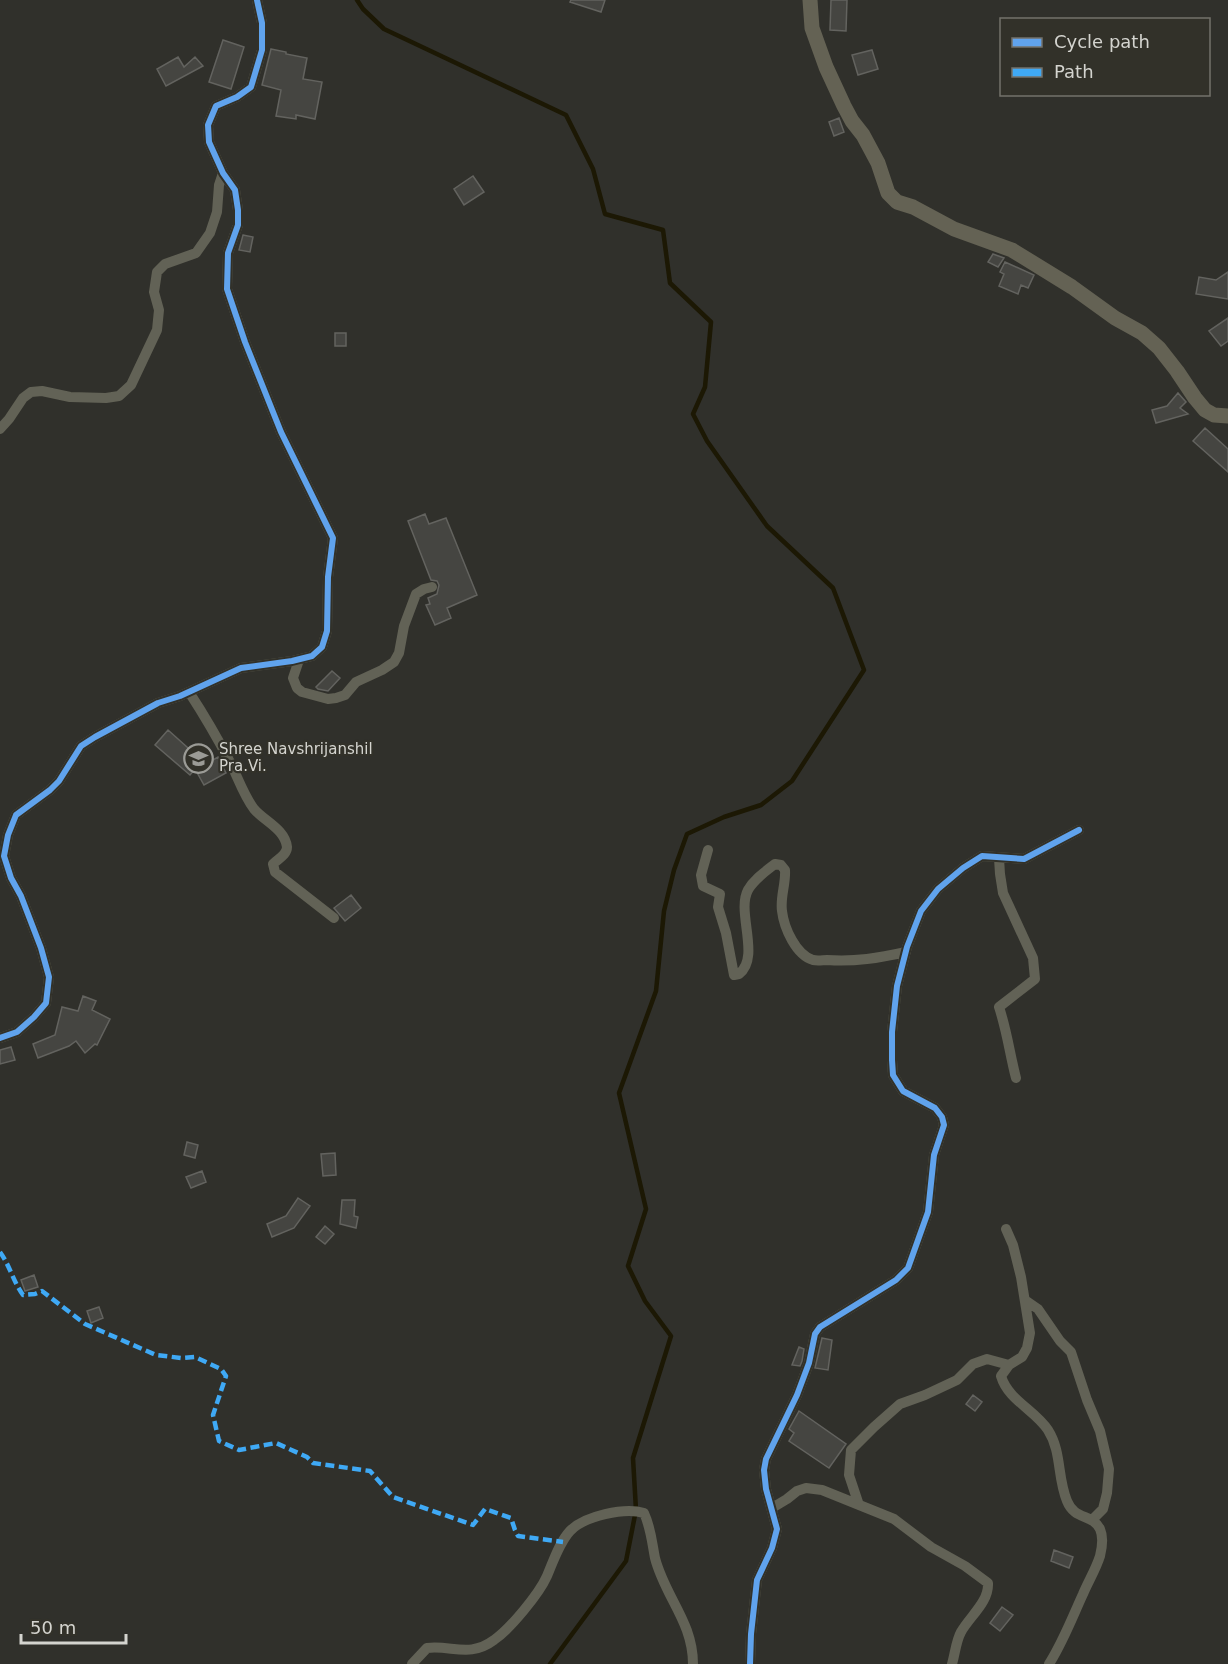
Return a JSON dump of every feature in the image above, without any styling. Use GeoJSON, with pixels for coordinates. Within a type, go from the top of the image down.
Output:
{"type":"FeatureCollection","features":[{"type":"Feature","properties":{"kind":"street"},"geometry":{"type":"LineString","coordinates":[[0,1038],[17,1032],[46,1003],[49,977],[41,948],[21,896],[10,878],[4,856],[8,835],[16,816],[50,790],[81,746],[127,718],[241,668],[312,656],[322,647],[327,631],[328,577],[333,538],[281,432],[245,342],[227,289],[228,253],[238,225],[238,210],[234,190],[223,173],[209,142],[208,125],[216,106],[237,97],[251,87],[262,50],[262,23],[257,0]]}},
{"type":"Feature","properties":{"kind":"street"},"geometry":{"type":"LineString","coordinates":[[810,0],[812,28],[826,67],[852,121],[863,135],[878,163],[888,193],[897,202],[913,207],[954,229],[1012,250],[1064,282],[1115,318],[1142,333],[1159,348],[1205,410],[1214,415],[1228,416]]}},
{"type":"Feature","properties":{"kind":"street"},"geometry":{"type":"LineString","coordinates":[[0,429],[23,398],[31,392],[42,391],[70,397],[106,398],[119,396],[131,386],[158,330],[159,310],[154,292],[157,272],[165,264],[196,253],[210,233],[217,212],[219,185],[223,173]]}},
{"type":"Feature","properties":{"kind":"street"},"geometry":{"type":"LineString","coordinates":[[299,660],[293,678],[297,688],[302,692],[328,699],[345,695],[356,682],[394,662],[399,653],[404,626],[416,594],[432,587]]}},
{"type":"Feature","properties":{"kind":"street"},"geometry":{"type":"LineString","coordinates":[[189,692],[229,760],[253,808],[274,825],[284,840],[287,847],[285,854],[273,864],[275,872],[334,918]]}},
{"type":"Feature","properties":{"kind":"street"},"geometry":{"type":"LineString","coordinates":[[750,1664],[750,1634],[757,1580],[772,1548],[777,1529],[766,1489],[764,1470],[766,1459],[809,1363],[814,1334],[896,1280],[908,1268],[928,1212],[934,1155],[944,1125],[942,1117],[935,1108],[903,1091],[893,1075],[892,1032],[897,986],[921,911],[938,890],[963,868],[982,856],[1024,859],[1079,830]]}},
{"type":"Feature","properties":{"kind":"street"},"geometry":{"type":"LineString","coordinates":[[708,850],[701,875],[703,886],[720,894],[718,907],[726,933],[734,975],[739,975],[746,966],[748,932],[744,908],[748,890],[762,874],[776,864],[781,865],[785,870],[786,879],[781,897],[782,914],[788,931],[800,951],[812,960],[870,960],[906,952]]}},
{"type":"Feature","properties":{"kind":"street"},"geometry":{"type":"LineString","coordinates":[[999,858],[1003,893],[1033,957],[1035,979],[999,1007],[1016,1078]]}},
{"type":"Feature","properties":{"kind":"street"},"geometry":{"type":"LineString","coordinates":[[1006,1229],[1013,1245],[1030,1333],[1027,1348],[1022,1357],[1009,1365],[1000,1376],[1007,1389],[1039,1419],[1056,1443],[1060,1475],[1068,1504],[1077,1515],[1092,1520],[1100,1529],[1103,1540],[1100,1557],[1060,1647],[1049,1664]]}},
{"type":"Feature","properties":{"kind":"street"},"geometry":{"type":"LineString","coordinates":[[1025,1300],[1038,1310],[1060,1341],[1071,1352],[1100,1431],[1109,1469],[1107,1493],[1103,1509],[1092,1520]]}},
{"type":"Feature","properties":{"kind":"street"},"geometry":{"type":"LineString","coordinates":[[859,1505],[849,1475],[851,1450],[874,1427],[900,1404],[957,1380],[973,1364],[987,1359],[1009,1365]]}},
{"type":"Feature","properties":{"kind":"street"},"geometry":{"type":"LineString","coordinates":[[772,1508],[797,1491],[806,1488],[822,1490],[894,1519],[931,1547],[988,1583],[988,1590],[983,1600],[960,1634],[952,1664]]}},
{"type":"Feature","properties":{"kind":"street"},"geometry":{"type":"LineString","coordinates":[[412,1664],[427,1648],[437,1646],[461,1651],[475,1649],[493,1641],[510,1626],[536,1593],[570,1530],[592,1518],[636,1510],[644,1513],[647,1520],[655,1558],[683,1618],[693,1650],[693,1664]]}},
{"type":"Feature","properties":{"kind":"building"},"geometry":{"type":"Polygon","coordinates":[[[571,0],[605,0],[601,12],[570,2],[571,0]]]}},
{"type":"Feature","properties":{"kind":"building"},"geometry":{"type":"Polygon","coordinates":[[[831,0],[847,0],[846,31],[830,30],[831,0]]]}},
{"type":"Feature","properties":{"kind":"building"},"geometry":{"type":"Polygon","coordinates":[[[223,40],[244,47],[231,89],[209,82],[223,40]]]}},
{"type":"Feature","properties":{"kind":"building"},"geometry":{"type":"Polygon","coordinates":[[[271,49],[307,58],[303,79],[322,82],[315,119],[296,115],[296,119],[276,116],[281,90],[262,85],[271,49]]]}},
{"type":"Feature","properties":{"kind":"building"},"geometry":{"type":"Polygon","coordinates":[[[872,50],[878,69],[858,75],[852,55],[872,50]]]}},
{"type":"Feature","properties":{"kind":"building"},"geometry":{"type":"Polygon","coordinates":[[[178,57],[184,67],[195,57],[203,66],[166,86],[157,69],[178,57]]]}},
{"type":"Feature","properties":{"kind":"building"},"geometry":{"type":"Polygon","coordinates":[[[839,118],[844,132],[834,136],[829,122],[839,118]]]}},
{"type":"Feature","properties":{"kind":"building"},"geometry":{"type":"Polygon","coordinates":[[[473,176],[484,192],[464,205],[454,189],[473,176]]]}},
{"type":"Feature","properties":{"kind":"building"},"geometry":{"type":"Polygon","coordinates":[[[243,235],[253,237],[250,252],[239,250],[243,235]]]}},
{"type":"Feature","properties":{"kind":"building"},"geometry":{"type":"Polygon","coordinates":[[[993,254],[1004,258],[998,267],[988,262],[993,254]]]}},
{"type":"Feature","properties":{"kind":"building"},"geometry":{"type":"Polygon","coordinates":[[[1005,262],[1034,275],[1028,288],[1021,285],[1018,294],[999,286],[1004,274],[1000,272],[1005,262]]]}},
{"type":"Feature","properties":{"kind":"building"},"geometry":{"type":"Polygon","coordinates":[[[1228,272],[1228,299],[1196,294],[1199,277],[1216,280],[1228,272]]]}},
{"type":"Feature","properties":{"kind":"building"},"geometry":{"type":"Polygon","coordinates":[[[1228,318],[1228,341],[1221,346],[1209,331],[1228,318]]]}},
{"type":"Feature","properties":{"kind":"building"},"geometry":{"type":"Polygon","coordinates":[[[335,333],[346,333],[346,346],[335,346],[335,333]]]}},
{"type":"Feature","properties":{"kind":"building"},"geometry":{"type":"Polygon","coordinates":[[[1178,393],[1186,402],[1180,408],[1188,414],[1156,423],[1152,410],[1167,406],[1178,393]]]}},
{"type":"Feature","properties":{"kind":"building"},"geometry":{"type":"Polygon","coordinates":[[[1205,428],[1228,449],[1228,472],[1193,441],[1205,428]]]}},
{"type":"Feature","properties":{"kind":"building"},"geometry":{"type":"Polygon","coordinates":[[[425,514],[429,524],[446,518],[477,595],[447,608],[451,618],[435,625],[426,605],[430,604],[428,598],[437,594],[439,585],[437,581],[431,580],[408,521],[425,514]]]}},
{"type":"Feature","properties":{"kind":"building"},"geometry":{"type":"Polygon","coordinates":[[[332,671],[340,678],[328,691],[318,689],[316,687],[332,671]]]}},
{"type":"Feature","properties":{"kind":"building"},"geometry":{"type":"Polygon","coordinates":[[[168,730],[206,764],[218,757],[226,773],[204,785],[195,769],[190,775],[155,745],[168,730]]]}},
{"type":"Feature","properties":{"kind":"building"},"geometry":{"type":"Polygon","coordinates":[[[351,895],[361,908],[345,921],[334,908],[351,895]]]}},
{"type":"Feature","properties":{"kind":"building"},"geometry":{"type":"Polygon","coordinates":[[[83,996],[96,1001],[92,1010],[110,1019],[97,1045],[95,1044],[85,1053],[76,1041],[38,1058],[33,1044],[55,1035],[62,1007],[78,1011],[83,996]]]}},
{"type":"Feature","properties":{"kind":"building"},"geometry":{"type":"Polygon","coordinates":[[[11,1047],[15,1060],[0,1064],[0,1050],[11,1047]]]}},
{"type":"Feature","properties":{"kind":"building"},"geometry":{"type":"Polygon","coordinates":[[[187,1142],[198,1145],[195,1158],[184,1155],[187,1142]]]}},
{"type":"Feature","properties":{"kind":"building"},"geometry":{"type":"Polygon","coordinates":[[[335,1153],[336,1175],[323,1176],[321,1154],[335,1153]]]}},
{"type":"Feature","properties":{"kind":"building"},"geometry":{"type":"Polygon","coordinates":[[[202,1171],[206,1182],[191,1188],[186,1177],[202,1171]]]}},
{"type":"Feature","properties":{"kind":"building"},"geometry":{"type":"Polygon","coordinates":[[[298,1198],[310,1206],[294,1228],[272,1237],[267,1224],[286,1216],[298,1198]]]}},
{"type":"Feature","properties":{"kind":"building"},"geometry":{"type":"Polygon","coordinates":[[[342,1200],[355,1200],[354,1216],[358,1217],[356,1228],[340,1224],[342,1200]]]}},
{"type":"Feature","properties":{"kind":"building"},"geometry":{"type":"Polygon","coordinates":[[[325,1226],[334,1234],[325,1244],[316,1237],[325,1226]]]}},
{"type":"Feature","properties":{"kind":"building"},"geometry":{"type":"Polygon","coordinates":[[[34,1275],[38,1287],[25,1291],[21,1280],[34,1275]]]}},
{"type":"Feature","properties":{"kind":"building"},"geometry":{"type":"Polygon","coordinates":[[[99,1307],[103,1318],[91,1323],[87,1311],[99,1307]]]}},
{"type":"Feature","properties":{"kind":"building"},"geometry":{"type":"Polygon","coordinates":[[[822,1338],[832,1340],[828,1370],[815,1368],[822,1338]]]}},
{"type":"Feature","properties":{"kind":"building"},"geometry":{"type":"Polygon","coordinates":[[[799,1347],[804,1349],[802,1361],[800,1366],[792,1365],[799,1347]]]}},
{"type":"Feature","properties":{"kind":"building"},"geometry":{"type":"Polygon","coordinates":[[[973,1395],[982,1402],[975,1411],[966,1404],[973,1395]]]}},
{"type":"Feature","properties":{"kind":"building"},"geometry":{"type":"Polygon","coordinates":[[[799,1411],[846,1444],[829,1468],[789,1441],[794,1433],[789,1429],[799,1411]]]}},
{"type":"Feature","properties":{"kind":"building"},"geometry":{"type":"Polygon","coordinates":[[[1054,1550],[1073,1557],[1069,1568],[1051,1561],[1054,1550]]]}},
{"type":"Feature","properties":{"kind":"building"},"geometry":{"type":"Polygon","coordinates":[[[1002,1607],[1013,1615],[1000,1631],[990,1623],[1002,1607]]]}},
{"type":"Feature","properties":{"kind":"waterway"},"geometry":{"type":"LineString","coordinates":[[357,0],[384,29],[566,115],[593,169],[605,214],[663,230],[670,283],[711,322],[705,387],[693,414],[707,441],[767,526],[833,588],[864,670],[792,781],[761,805],[724,817],[687,834],[674,870],[664,911],[656,991],[619,1093],[646,1209],[628,1266],[645,1301],[671,1336],[633,1458],[636,1510],[626,1561],[550,1664]]}},
{"type":"Feature","properties":{"kind":"marked path"},"geometry":{"type":"LineString","coordinates":[[0,1252],[23,1295],[42,1291],[85,1324],[156,1355],[195,1357],[221,1369],[226,1376],[213,1415],[219,1441],[239,1450],[276,1443],[307,1457],[313,1463],[370,1471],[393,1497],[473,1525],[485,1509],[511,1518],[518,1536],[563,1542]]}},
{"type":"Feature","properties":{"kind":"cycle path"},"geometry":{"type":"LineString","coordinates":[[0,1038],[17,1032],[46,1003],[49,977],[41,948],[4,856],[8,835],[16,815],[50,790],[59,781],[81,746],[95,737],[158,703],[180,696],[241,668],[312,656],[322,647],[327,631],[328,577],[333,538],[281,432],[245,342],[227,289],[228,253],[238,225],[238,210],[235,190],[223,173],[209,142],[208,125],[216,106],[237,97],[251,87],[262,50],[262,23],[257,0]]}},
{"type":"Feature","properties":{"kind":"cycle path"},"geometry":{"type":"LineString","coordinates":[[750,1664],[757,1580],[772,1548],[777,1529],[766,1489],[764,1470],[766,1459],[797,1395],[809,1363],[815,1334],[820,1327],[896,1280],[908,1268],[928,1212],[934,1155],[944,1125],[942,1117],[935,1108],[903,1091],[893,1075],[892,1060],[892,1032],[897,986],[907,947],[921,911],[938,889],[963,868],[982,856],[1024,859],[1079,830]]}},
{"type":"Feature","properties":{"kind":"place","name":"Shree Navshrijanshil Pra.Vi."},"geometry":{"type":"Point","coordinates":[198,758]}}]}
